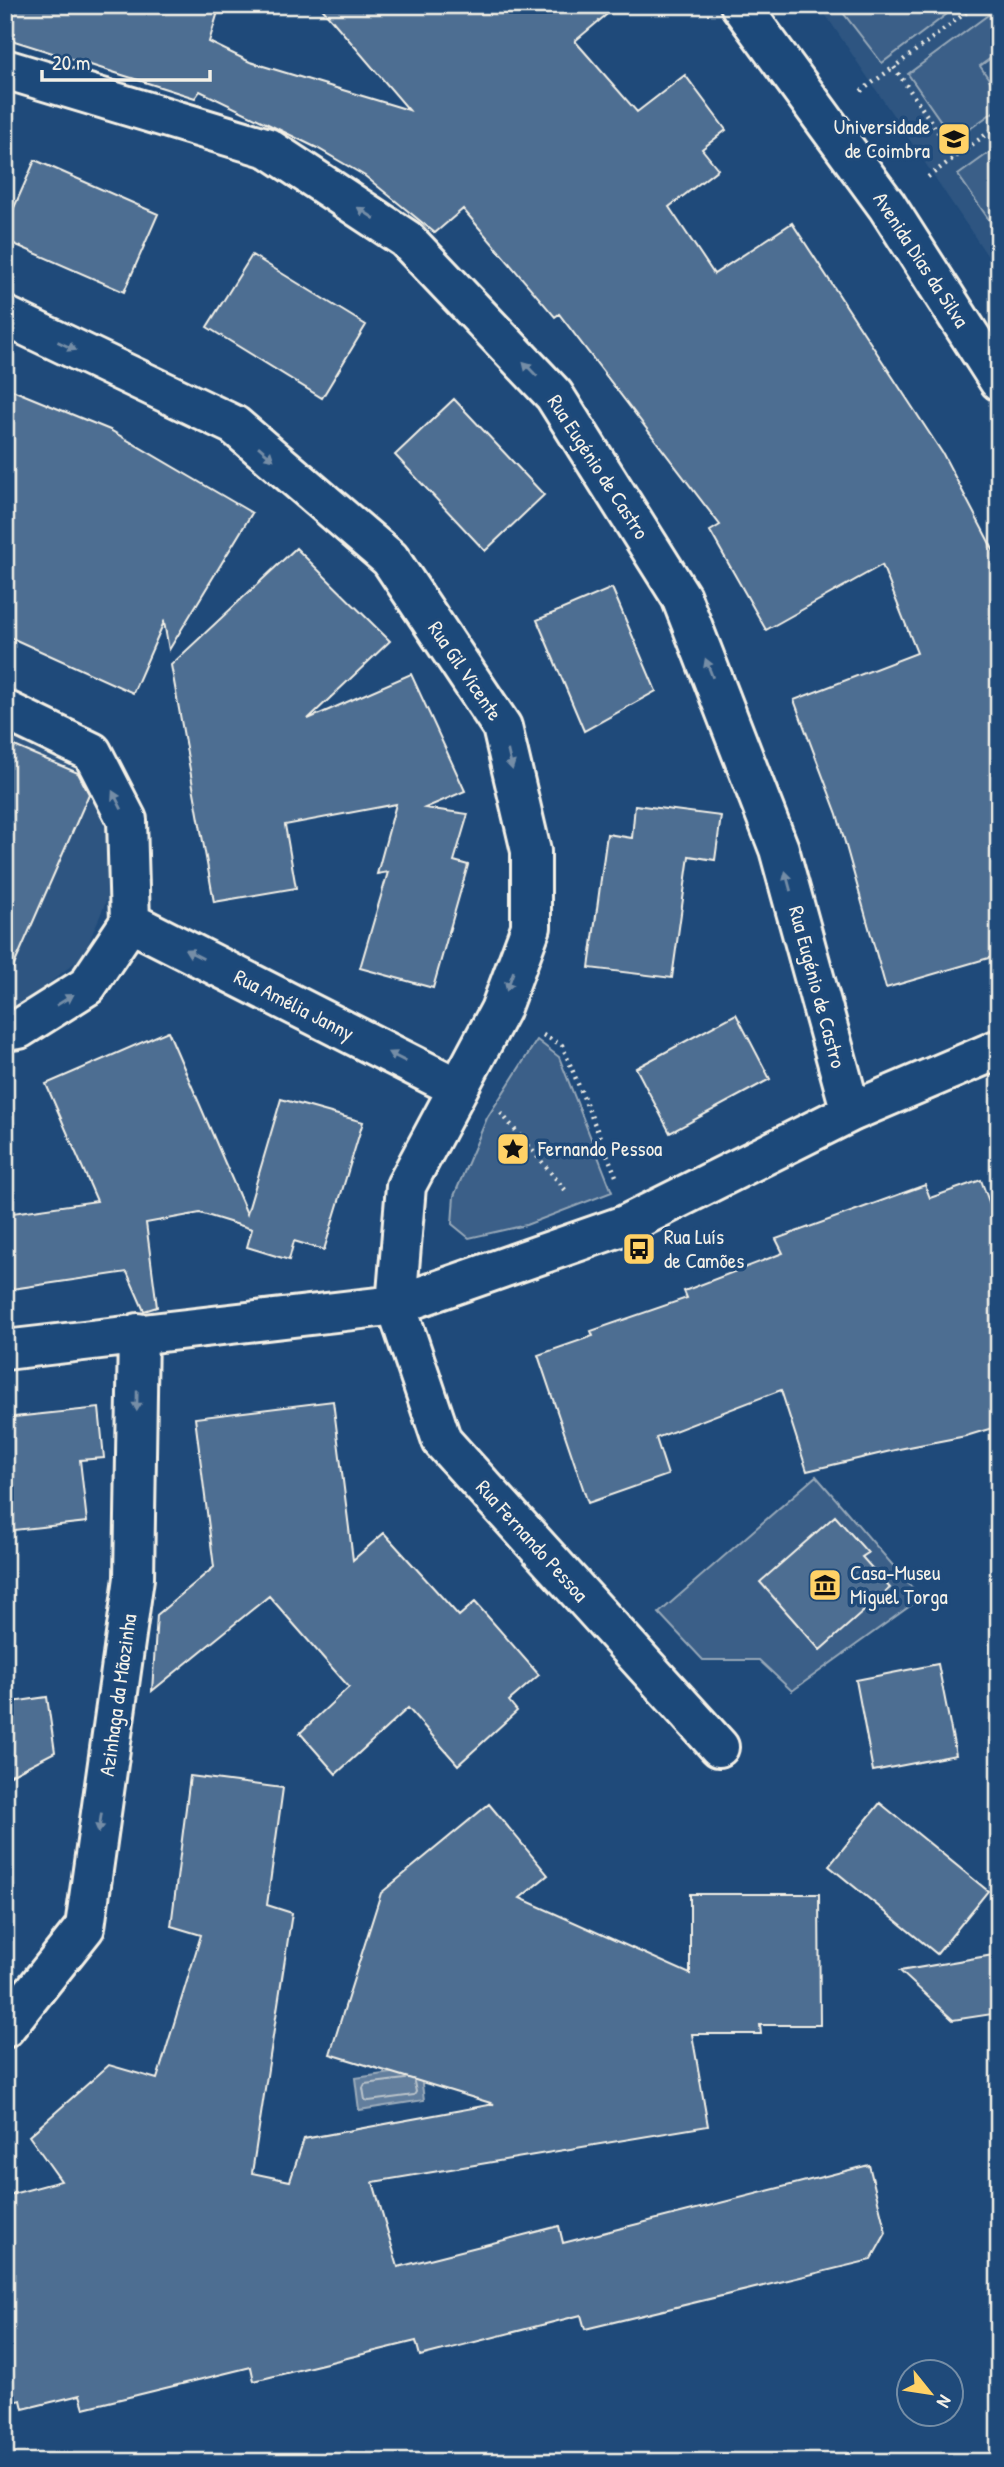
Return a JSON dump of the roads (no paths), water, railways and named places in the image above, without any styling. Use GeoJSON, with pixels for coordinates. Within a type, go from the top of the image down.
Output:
{"type":"FeatureCollection","features":[{"type":"Feature","properties":{"kind":"street","name":"Avenida Dias da Silva"},"geometry":{"type":"LineString","coordinates":[[740,5],[887,206],[999,381]]}},
{"type":"Feature","properties":{"kind":"street","name":"Rua Eugénio de Castro"},"geometry":{"type":"LineString","coordinates":[[5,69],[268,148],[406,239],[554,395],[681,597],[779,849],[851,1112]]}},
{"type":"Feature","properties":{"kind":"street","name":"Rua Gil Vicente"},"geometry":{"type":"LineString","coordinates":[[5,316],[234,425],[390,559],[502,727],[531,851],[531,926],[500,1010],[406,1186],[396,1305]]}},
{"type":"Feature","properties":{"kind":"street"},"geometry":{"type":"LineString","coordinates":[[5,710],[92,752],[127,820],[130,922],[87,986],[19,1029],[5,1031]]}},
{"type":"Feature","properties":{"kind":"street","name":"Rua Amélia Janny"},"geometry":{"type":"LineString","coordinates":[[130,922],[458,1088]]}},
{"type":"Feature","properties":{"kind":"street"},"geometry":{"type":"LineString","coordinates":[[5,1350],[396,1305],[618,1226],[851,1112],[999,1049]]}},
{"type":"Feature","properties":{"kind":"street","name":"Rua Fernando Pessoa"},"geometry":{"type":"LineString","coordinates":[[396,1305],[442,1441],[719,1746]]}},
{"type":"Feature","properties":{"kind":"street","name":"Azinhaga da Mãozinha"},"geometry":{"type":"LineString","coordinates":[[5,2028],[85,1927],[134,1578],[138,1333]]}},
{"type":"Feature","properties":{"kind":"water"},"geometry":{"type":"Polygon","coordinates":[[[420,2069],[424,2100],[359,2110],[355,2078],[420,2069]]]}},
{"type":"Feature","properties":{"kind":"place","name":"Universidade de Coimbra"},"geometry":{"type":"Point","coordinates":[954,139]}},
{"type":"Feature","properties":{"kind":"place","name":"Fernando Pessoa"},"geometry":{"type":"Point","coordinates":[513,1149]}},
{"type":"Feature","properties":{"kind":"place","name":"Rua Luís de Camões"},"geometry":{"type":"Point","coordinates":[639,1249]}},
{"type":"Feature","properties":{"kind":"place","name":"Casa-Museu Miguel Torga"},"geometry":{"type":"Point","coordinates":[825,1585]}}]}
